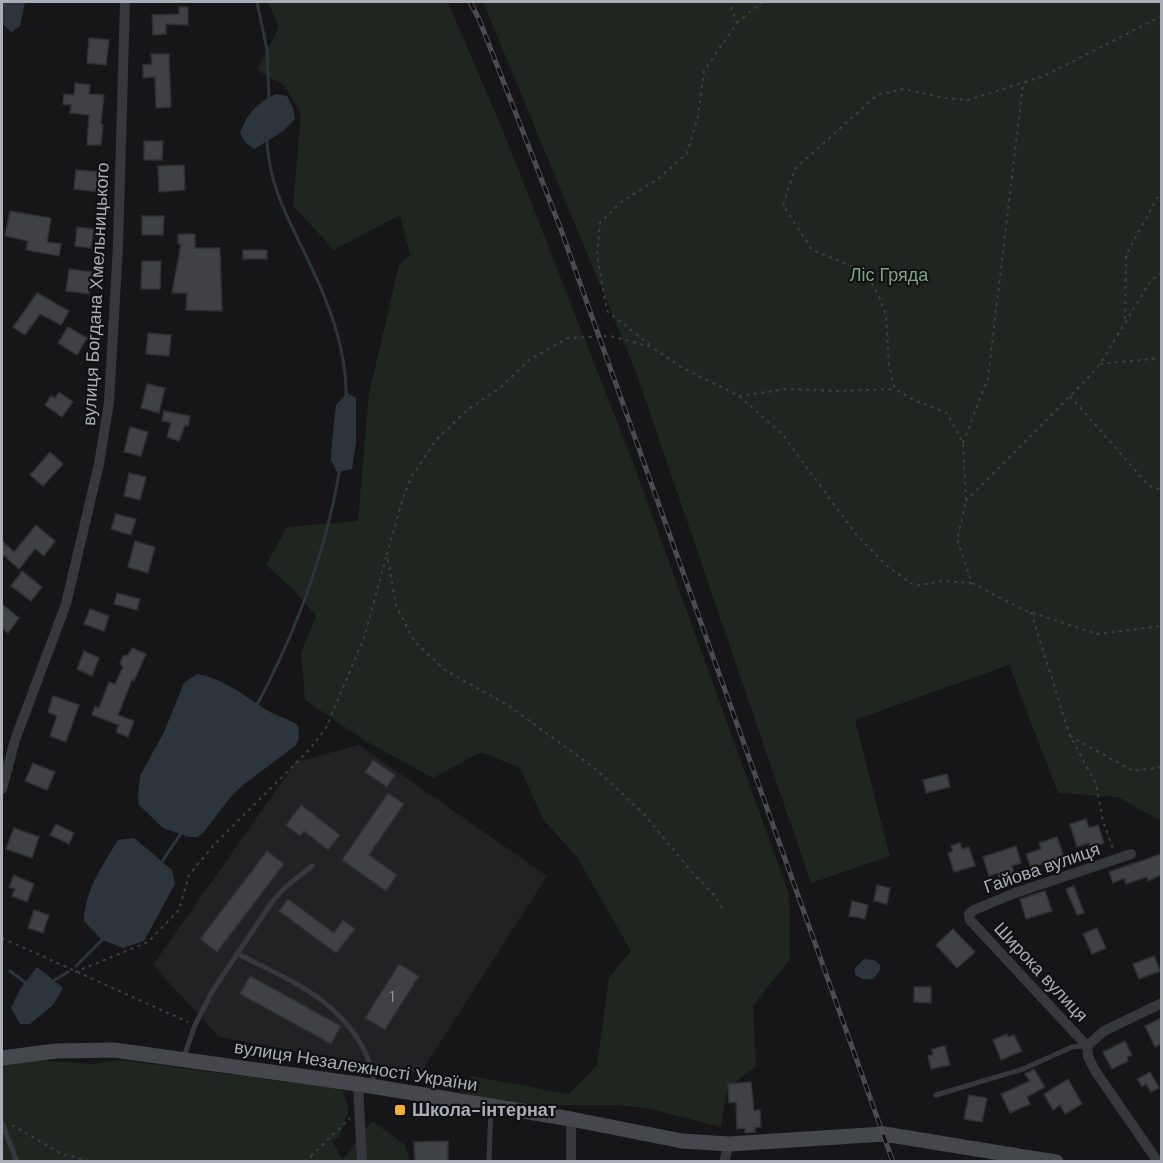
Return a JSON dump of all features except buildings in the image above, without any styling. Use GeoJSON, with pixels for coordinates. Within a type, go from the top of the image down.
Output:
{"type":"FeatureCollection","features":[{"type":"Feature","properties":{"kind":"main road","name":"вулиця Незалежності України"},"geometry":{"type":"LineString","coordinates":[[2,1058],[56,1051],[114,1050],[358,1084],[571,1119],[682,1141],[729,1144],[884,1134],[1056,1161]]}},
{"type":"Feature","properties":{"kind":"street","name":"вулиця Богдана Хмельницького"},"geometry":{"type":"LineString","coordinates":[[2,789],[15,740],[66,604],[99,464],[109,402],[118,246],[125,2]]}},
{"type":"Feature","properties":{"kind":"street","name":"Гайова вулиця"},"geometry":{"type":"LineString","coordinates":[[970,920],[969,914],[974,910],[1005,897],[1131,854]]}},
{"type":"Feature","properties":{"kind":"street","name":"Широка вулиця"},"geometry":{"type":"LineString","coordinates":[[970,920],[1087,1046],[1088,1056],[1094,1069],[1158,1157]]}},
{"type":"Feature","properties":{"kind":"street","name":"Широка вулиця"},"geometry":{"type":"LineString","coordinates":[[1087,1046],[1104,1031],[1161,1003]]}},
{"type":"Feature","properties":{"kind":"street"},"geometry":{"type":"LineString","coordinates":[[358,1084],[362,1161]]}},
{"type":"Feature","properties":{"kind":"street"},"geometry":{"type":"LineString","coordinates":[[571,1119],[571,1161]]}},
{"type":"Feature","properties":{"kind":"street"},"geometry":{"type":"LineString","coordinates":[[724,1161],[729,1144]]}},
{"type":"Feature","properties":{"kind":"lane"},"geometry":{"type":"LineString","coordinates":[[183,1060],[195,1025],[213,990],[272,902],[283,889],[312,866]]}},
{"type":"Feature","properties":{"kind":"lane"},"geometry":{"type":"LineString","coordinates":[[238,954],[308,990],[327,1003],[351,1028],[368,1056],[375,1087]]}},
{"type":"Feature","properties":{"kind":"lane"},"geometry":{"type":"LineString","coordinates":[[936,1095],[1023,1069],[1072,1047],[1087,1046]]}},
{"type":"Feature","properties":{"kind":"lane"},"geometry":{"type":"LineString","coordinates":[[489,1161],[491,1106]]}},
{"type":"Feature","properties":{"kind":"lane"},"geometry":{"type":"LineString","coordinates":[[2,1123],[17,1161]]}},
{"type":"Feature","properties":{"kind":"path"},"geometry":{"type":"LineString","coordinates":[[729,2],[737,23]]}},
{"type":"Feature","properties":{"kind":"path"},"geometry":{"type":"LineString","coordinates":[[762,2],[737,23],[704,71],[698,116],[687,153],[659,178],[621,202],[600,224],[597,255],[607,311],[681,367],[739,396],[783,435],[855,533],[887,566],[915,586],[942,581],[972,583],[1031,612],[1097,634],[1161,626]]}},
{"type":"Feature","properties":{"kind":"path"},"geometry":{"type":"LineString","coordinates":[[895,388],[889,366],[886,315],[866,272],[812,250],[783,205],[795,170],[877,95],[903,89],[945,98],[968,100],[1044,76],[1161,16]]}},
{"type":"Feature","properties":{"kind":"path"},"geometry":{"type":"LineString","coordinates":[[972,583],[957,540],[966,501],[963,443],[988,378],[1023,82]]}},
{"type":"Feature","properties":{"kind":"path"},"geometry":{"type":"LineString","coordinates":[[1125,322],[1126,255],[1161,189]]}},
{"type":"Feature","properties":{"kind":"path"},"geometry":{"type":"LineString","coordinates":[[966,501],[1100,364],[1151,280],[1161,273]]}},
{"type":"Feature","properties":{"kind":"path"},"geometry":{"type":"LineString","coordinates":[[75,972],[148,942],[178,910],[189,875],[214,845],[310,749],[326,728],[365,635],[404,495],[412,476],[436,440],[467,410],[500,388],[529,360],[568,338],[610,336],[652,347]]}},
{"type":"Feature","properties":{"kind":"path"},"geometry":{"type":"LineString","coordinates":[[1100,364],[1161,358]]}},
{"type":"Feature","properties":{"kind":"path"},"geometry":{"type":"LineString","coordinates":[[739,396],[787,389],[839,391],[895,388],[914,400],[947,412],[963,443]]}},
{"type":"Feature","properties":{"kind":"path"},"geometry":{"type":"LineString","coordinates":[[1070,396],[1149,486],[1161,490]]}},
{"type":"Feature","properties":{"kind":"path"},"geometry":{"type":"LineString","coordinates":[[387,554],[396,605],[414,641],[445,670],[509,706],[593,767],[644,814],[715,896],[722,908]]}},
{"type":"Feature","properties":{"kind":"path"},"geometry":{"type":"LineString","coordinates":[[1031,612],[1070,736],[1096,784],[1103,821],[1117,860]]}},
{"type":"Feature","properties":{"kind":"path"},"geometry":{"type":"LineString","coordinates":[[1070,736],[1133,771],[1161,767]]}},
{"type":"Feature","properties":{"kind":"path"},"geometry":{"type":"LineString","coordinates":[[2,938],[195,1025]]}},
{"type":"Feature","properties":{"kind":"path"},"geometry":{"type":"LineString","coordinates":[[305,1161],[359,1109]]}},
{"type":"Feature","properties":{"kind":"path"},"geometry":{"type":"LineString","coordinates":[[12,1125],[62,1154],[94,1161]]}},
{"type":"Feature","properties":{"kind":"path"},"geometry":{"type":"LineString","coordinates":[[311,1156],[311,1161]]}},
{"type":"Feature","properties":{"kind":"shaded area"},"geometry":{"type":"Polygon","coordinates":[[[2,2],[25,2],[20,26],[11,32],[2,23],[2,2]]]}},
{"type":"Feature","properties":{"kind":"shaded area"},"geometry":{"type":"Polygon","coordinates":[[[276,94],[287,96],[295,119],[282,132],[254,149],[246,143],[240,133],[249,114],[263,101],[276,94]]]}},
{"type":"Feature","properties":{"kind":"shaded area"},"geometry":{"type":"Polygon","coordinates":[[[347,393],[356,398],[356,442],[352,469],[337,472],[331,460],[336,405],[347,393]]]}},
{"type":"Feature","properties":{"kind":"shaded area"},"geometry":{"type":"Polygon","coordinates":[[[197,674],[224,683],[268,711],[295,723],[299,733],[295,746],[233,794],[203,833],[197,837],[189,837],[163,828],[139,805],[138,795],[140,776],[164,732],[184,683],[197,674]]]}},
{"type":"Feature","properties":{"kind":"shaded area"},"geometry":{"type":"Polygon","coordinates":[[[359,745],[547,876],[420,1074],[219,1037],[153,965],[296,762],[359,745]]]}},
{"type":"Feature","properties":{"kind":"shaded area"},"geometry":{"type":"Polygon","coordinates":[[[134,838],[172,870],[175,884],[144,941],[123,948],[102,940],[84,921],[85,910],[95,879],[118,840],[134,838]]]}},
{"type":"Feature","properties":{"kind":"shaded area"},"geometry":{"type":"Polygon","coordinates":[[[864,959],[874,960],[880,965],[880,970],[873,979],[864,979],[855,974],[855,968],[864,959]]]}},
{"type":"Feature","properties":{"kind":"shaded area"},"geometry":{"type":"Polygon","coordinates":[[[37,967],[63,988],[53,1005],[30,1024],[20,1024],[11,1008],[20,989],[37,967]]]}},
{"type":"Feature","properties":{"kind":"green space"},"geometry":{"type":"Polygon","coordinates":[[[268,2],[448,2],[504,133],[634,465],[789,894],[790,959],[753,1006],[756,1066],[727,1089],[721,1127],[636,1107],[524,1105],[480,1099],[459,1091],[471,1076],[569,1094],[597,1065],[609,978],[631,951],[577,857],[543,819],[520,768],[481,752],[433,778],[364,740],[305,700],[301,653],[316,616],[295,591],[266,565],[287,527],[358,521],[369,394],[399,265],[410,255],[400,215],[334,250],[293,206],[301,114],[285,86],[257,70],[279,27],[268,2]]]}},
{"type":"Feature","properties":{"kind":"green space","name":"Ліс Гряда"},"geometry":{"type":"Polygon","coordinates":[[[483,2],[1161,2],[1161,821],[1118,797],[1058,793],[1009,665],[855,720],[890,856],[811,883],[636,372],[483,2]]]}},
{"type":"Feature","properties":{"kind":"green space"},"geometry":{"type":"Polygon","coordinates":[[[2,1059],[94,1064],[120,1060],[342,1089],[349,1109],[339,1138],[332,1140],[342,1160],[372,1121],[405,1145],[410,1161],[2,1162],[2,1059]]]}},
{"type":"Feature","properties":{"kind":"waterway"},"geometry":{"type":"LineString","coordinates":[[257,2],[267,50],[269,99]]}},
{"type":"Feature","properties":{"kind":"waterway"},"geometry":{"type":"LineString","coordinates":[[267,139],[275,187],[323,292],[335,326],[343,361],[346,396]]}},
{"type":"Feature","properties":{"kind":"waterway"},"geometry":{"type":"LineString","coordinates":[[256,707],[271,679],[308,591],[327,530],[340,468]]}},
{"type":"Feature","properties":{"kind":"waterway"},"geometry":{"type":"LineString","coordinates":[[161,863],[182,832]]}},
{"type":"Feature","properties":{"kind":"waterway"},"geometry":{"type":"LineString","coordinates":[[76,966],[104,938]]}},
{"type":"Feature","properties":{"kind":"waterway"},"geometry":{"type":"LineString","coordinates":[[10,971],[26,983]]}},
{"type":"Feature","properties":{"kind":"waterway"},"geometry":{"type":"LineString","coordinates":[[53,981],[68,972]]}},
{"type":"Feature","properties":{"kind":"railway"},"geometry":{"type":"LineString","coordinates":[[470,2],[479,19],[560,227],[893,1162]]}},
{"type":"Feature","properties":{"kind":"place","name":"Школа-інтернат"},"geometry":{"type":"Point","coordinates":[400,1110]}}]}
